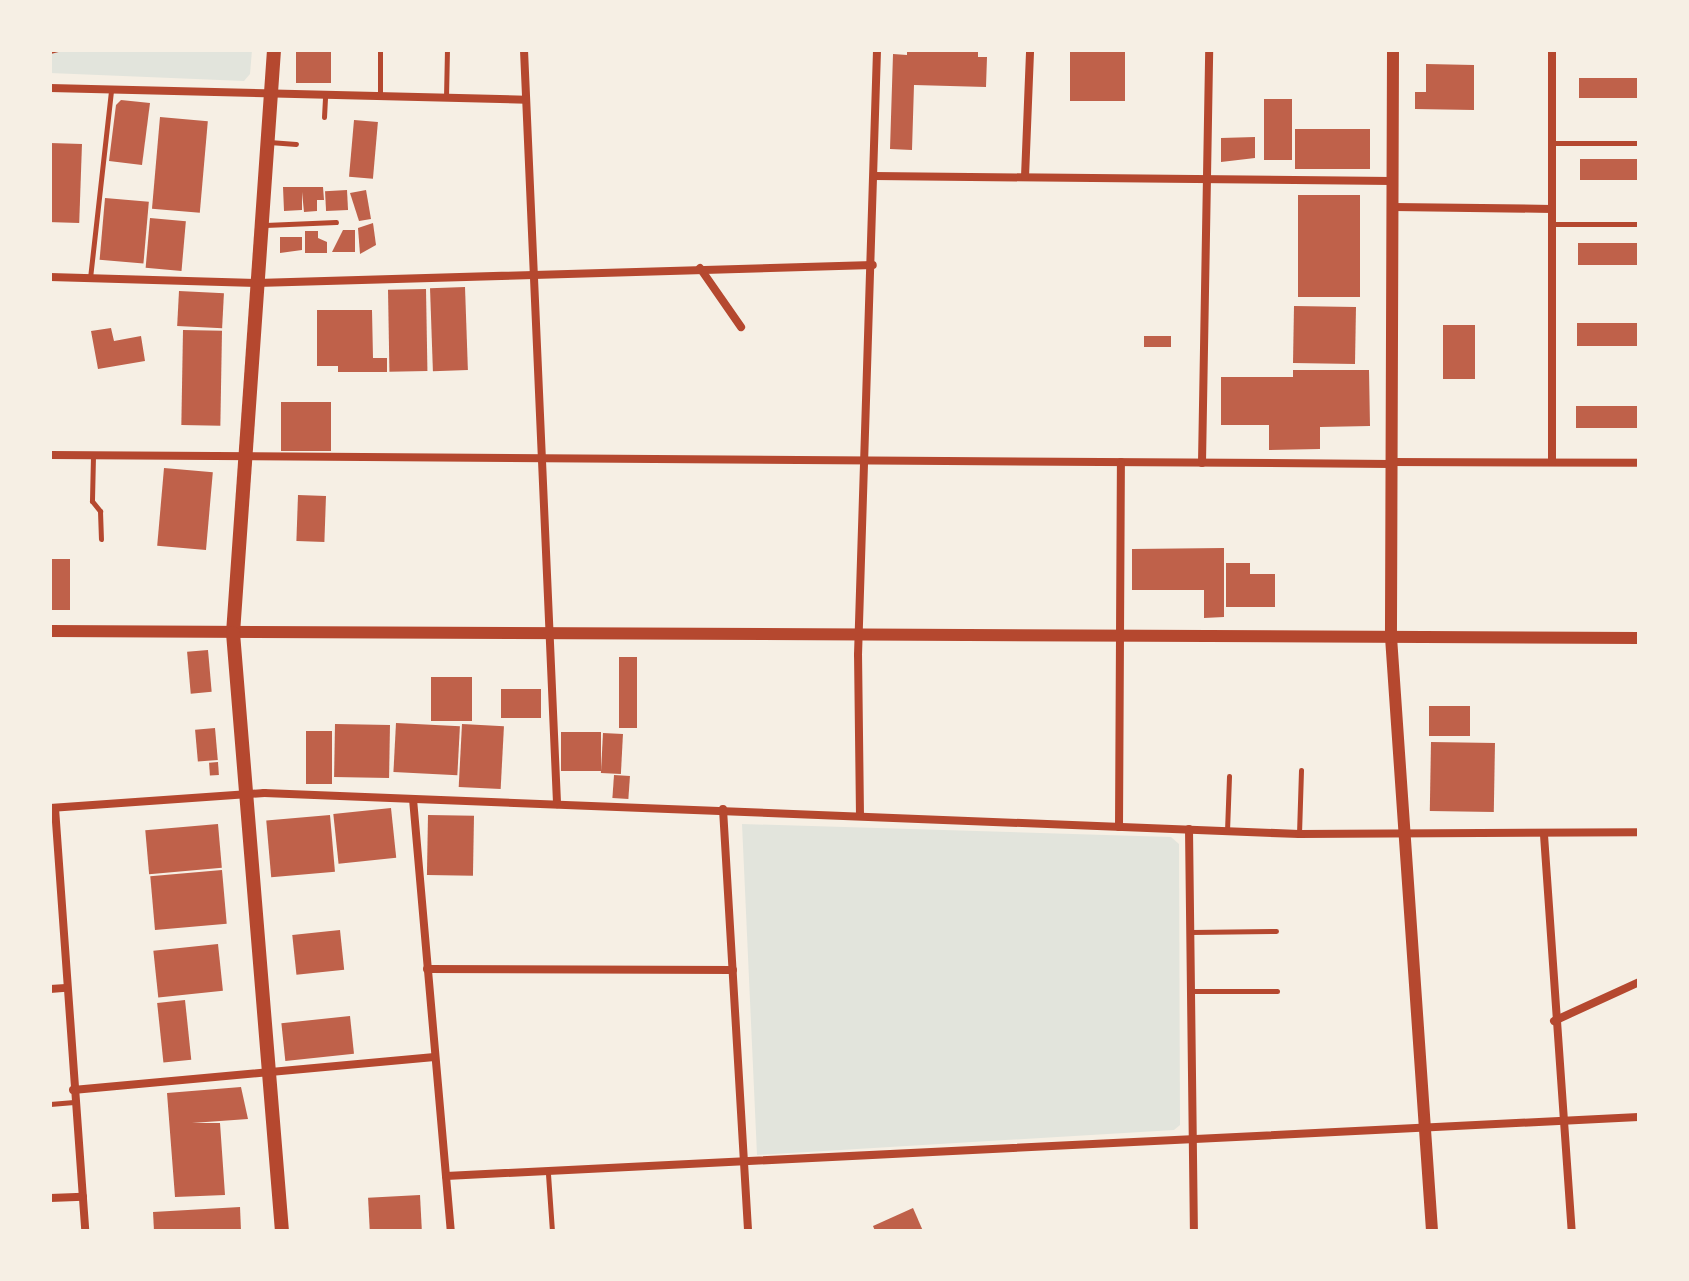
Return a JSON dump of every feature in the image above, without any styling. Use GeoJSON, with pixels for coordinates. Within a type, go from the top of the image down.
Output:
{"type":"FeatureCollection","features":[{"type":"Feature","properties":{"kind":"main road"},"geometry":{"type":"LineString","coordinates":[[274,50],[233,633],[282,1231]]}},
{"type":"Feature","properties":{"kind":"street"},"geometry":{"type":"LineString","coordinates":[[524,50],[557,804]]}},
{"type":"Feature","properties":{"kind":"street"},"geometry":{"type":"LineString","coordinates":[[860,816],[859,633],[867,460],[877,50]]}},
{"type":"Feature","properties":{"kind":"street"},"geometry":{"type":"LineString","coordinates":[[1025,177],[1030,50]]}},
{"type":"Feature","properties":{"kind":"street"},"geometry":{"type":"LineString","coordinates":[[1202,463],[1210,180],[1209,50]]}},
{"type":"Feature","properties":{"kind":"street"},"geometry":{"type":"LineString","coordinates":[[1393,50],[1391,637],[1432,1231]]}},
{"type":"Feature","properties":{"kind":"street"},"geometry":{"type":"LineString","coordinates":[[1552,50],[1552,462]]}},
{"type":"Feature","properties":{"kind":"street"},"geometry":{"type":"LineString","coordinates":[[50,88],[271,96],[526,100]]}},
{"type":"Feature","properties":{"kind":"street"},"geometry":{"type":"LineString","coordinates":[[874,176],[1392,181]]}},
{"type":"Feature","properties":{"kind":"street"},"geometry":{"type":"LineString","coordinates":[[1393,207],[1552,209]]}},
{"type":"Feature","properties":{"kind":"street"},"geometry":{"type":"LineString","coordinates":[[50,277],[257,283],[535,272],[873,265]]}},
{"type":"Feature","properties":{"kind":"street"},"geometry":{"type":"LineString","coordinates":[[700,268],[741,327]]}},
{"type":"Feature","properties":{"kind":"street"},"geometry":{"type":"LineString","coordinates":[[50,455],[540,460],[1639,463]]}},
{"type":"Feature","properties":{"kind":"street"},"geometry":{"type":"LineString","coordinates":[[1119,827],[1121,462]]}},
{"type":"Feature","properties":{"kind":"street"},"geometry":{"type":"LineString","coordinates":[[50,631],[1639,638]]}},
{"type":"Feature","properties":{"kind":"street"},"geometry":{"type":"LineString","coordinates":[[85,1231],[52,808],[244,794],[723,809],[1299,834],[1544,835],[1639,832]]}},
{"type":"Feature","properties":{"kind":"street"},"geometry":{"type":"LineString","coordinates":[[413,799],[451,1231]]}},
{"type":"Feature","properties":{"kind":"street"},"geometry":{"type":"LineString","coordinates":[[723,809],[748,1231]]}},
{"type":"Feature","properties":{"kind":"street"},"geometry":{"type":"LineString","coordinates":[[1189,829],[1194,1231]]}},
{"type":"Feature","properties":{"kind":"street"},"geometry":{"type":"LineString","coordinates":[[1544,835],[1554,1021],[1572,1231]]}},
{"type":"Feature","properties":{"kind":"street"},"geometry":{"type":"LineString","coordinates":[[427,969],[733,970]]}},
{"type":"Feature","properties":{"kind":"street"},"geometry":{"type":"LineString","coordinates":[[1554,1021],[1639,982]]}},
{"type":"Feature","properties":{"kind":"street"},"geometry":{"type":"LineString","coordinates":[[50,989],[66,988]]}},
{"type":"Feature","properties":{"kind":"street"},"geometry":{"type":"LineString","coordinates":[[73,1090],[434,1057]]}},
{"type":"Feature","properties":{"kind":"street"},"geometry":{"type":"LineString","coordinates":[[446,1176],[548,1174],[1193,1141],[1425,1125],[1639,1117]]}},
{"type":"Feature","properties":{"kind":"street"},"geometry":{"type":"LineString","coordinates":[[50,1198],[83,1197]]}},
{"type":"Feature","properties":{"kind":"lane"},"geometry":{"type":"LineString","coordinates":[[380,50],[380,97]]}},
{"type":"Feature","properties":{"kind":"lane"},"geometry":{"type":"LineString","coordinates":[[446,99],[447,50]]}},
{"type":"Feature","properties":{"kind":"lane"},"geometry":{"type":"LineString","coordinates":[[90,278],[111,91]]}},
{"type":"Feature","properties":{"kind":"lane"},"geometry":{"type":"LineString","coordinates":[[324,117],[325,97]]}},
{"type":"Feature","properties":{"kind":"lane"},"geometry":{"type":"LineString","coordinates":[[268,142],[296,144]]}},
{"type":"Feature","properties":{"kind":"lane"},"geometry":{"type":"LineString","coordinates":[[1552,143],[1639,143]]}},
{"type":"Feature","properties":{"kind":"lane"},"geometry":{"type":"LineString","coordinates":[[262,225],[336,222]]}},
{"type":"Feature","properties":{"kind":"lane"},"geometry":{"type":"LineString","coordinates":[[1551,224],[1639,224]]}},
{"type":"Feature","properties":{"kind":"lane"},"geometry":{"type":"LineString","coordinates":[[93,456],[92,501],[100,511],[101,539]]}},
{"type":"Feature","properties":{"kind":"lane"},"geometry":{"type":"LineString","coordinates":[[1299,834],[1301,770]]}},
{"type":"Feature","properties":{"kind":"lane"},"geometry":{"type":"LineString","coordinates":[[1227,831],[1229,776]]}},
{"type":"Feature","properties":{"kind":"lane"},"geometry":{"type":"LineString","coordinates":[[1191,932],[1276,931]]}},
{"type":"Feature","properties":{"kind":"lane"},"geometry":{"type":"LineString","coordinates":[[1191,991],[1277,991]]}},
{"type":"Feature","properties":{"kind":"lane"},"geometry":{"type":"LineString","coordinates":[[50,1104],[74,1102]]}},
{"type":"Feature","properties":{"kind":"lane"},"geometry":{"type":"LineString","coordinates":[[548,1174],[552,1231]]}},
{"type":"Feature","properties":{"kind":"path"},"geometry":{"type":"LineString","coordinates":[[50,52],[58,50]]}},
{"type":"Feature","properties":{"kind":"shaded area"},"geometry":{"type":"Polygon","coordinates":[[[50,50],[252,50],[250,74],[244,81],[50,73],[50,50]]]}},
{"type":"Feature","properties":{"kind":"shaded area"},"geometry":{"type":"Polygon","coordinates":[[[742,824],[1171,837],[1179,844],[1180,1125],[1174,1130],[757,1155],[742,824]]]}},
{"type":"Feature","properties":{"kind":"building"},"geometry":{"type":"Polygon","coordinates":[[[296,50],[331,50],[331,83],[296,83],[296,50]]]}},
{"type":"Feature","properties":{"kind":"building"},"geometry":{"type":"Polygon","coordinates":[[[907,50],[978,50],[978,57],[987,57],[986,87],[914,85],[912,150],[890,149],[893,54],[907,55],[907,50]]]}},
{"type":"Feature","properties":{"kind":"building"},"geometry":{"type":"Polygon","coordinates":[[[1070,50],[1125,50],[1125,101],[1070,101],[1070,50]]]}},
{"type":"Feature","properties":{"kind":"building"},"geometry":{"type":"Polygon","coordinates":[[[1426,64],[1474,65],[1474,110],[1415,109],[1415,92],[1426,92],[1426,64]]]}},
{"type":"Feature","properties":{"kind":"building"},"geometry":{"type":"Polygon","coordinates":[[[1579,78],[1639,78],[1639,98],[1579,98],[1579,78]]]}},
{"type":"Feature","properties":{"kind":"building"},"geometry":{"type":"Polygon","coordinates":[[[1264,99],[1292,99],[1292,160],[1264,160],[1264,99]]]}},
{"type":"Feature","properties":{"kind":"building"},"geometry":{"type":"Polygon","coordinates":[[[121,100],[150,103],[142,165],[109,161],[116,105],[121,100]]]}},
{"type":"Feature","properties":{"kind":"building"},"geometry":{"type":"Polygon","coordinates":[[[160,117],[208,121],[200,213],[152,209],[160,117]]]}},
{"type":"Feature","properties":{"kind":"building"},"geometry":{"type":"Polygon","coordinates":[[[354,120],[378,122],[373,179],[349,177],[354,120]]]}},
{"type":"Feature","properties":{"kind":"building"},"geometry":{"type":"Polygon","coordinates":[[[1295,129],[1370,129],[1370,169],[1295,169],[1295,129]]]}},
{"type":"Feature","properties":{"kind":"building"},"geometry":{"type":"Polygon","coordinates":[[[1255,137],[1255,158],[1221,162],[1221,138],[1255,137]]]}},
{"type":"Feature","properties":{"kind":"building"},"geometry":{"type":"Polygon","coordinates":[[[50,143],[82,144],[79,223],[50,222],[50,143]]]}},
{"type":"Feature","properties":{"kind":"building"},"geometry":{"type":"Polygon","coordinates":[[[1580,159],[1639,159],[1639,180],[1580,180],[1580,159]]]}},
{"type":"Feature","properties":{"kind":"building"},"geometry":{"type":"Polygon","coordinates":[[[283,187],[323,187],[324,200],[317,200],[317,211],[304,212],[302,192],[302,210],[284,211],[283,187]]]}},
{"type":"Feature","properties":{"kind":"building"},"geometry":{"type":"Polygon","coordinates":[[[347,190],[348,210],[326,211],[325,191],[347,190]]]}},
{"type":"Feature","properties":{"kind":"building"},"geometry":{"type":"Polygon","coordinates":[[[366,190],[371,219],[359,221],[350,193],[366,190]]]}},
{"type":"Feature","properties":{"kind":"building"},"geometry":{"type":"Polygon","coordinates":[[[1298,195],[1360,195],[1360,297],[1298,297],[1298,195]]]}},
{"type":"Feature","properties":{"kind":"building"},"geometry":{"type":"Polygon","coordinates":[[[105,198],[149,202],[143,264],[100,260],[105,198]]]}},
{"type":"Feature","properties":{"kind":"building"},"geometry":{"type":"Polygon","coordinates":[[[150,218],[186,221],[182,271],[146,268],[150,218]]]}},
{"type":"Feature","properties":{"kind":"building"},"geometry":{"type":"Polygon","coordinates":[[[373,223],[376,245],[360,254],[358,228],[373,223]]]}},
{"type":"Feature","properties":{"kind":"building"},"geometry":{"type":"Polygon","coordinates":[[[343,230],[355,230],[355,252],[332,252],[343,230]]]}},
{"type":"Feature","properties":{"kind":"building"},"geometry":{"type":"Polygon","coordinates":[[[305,231],[318,231],[318,238],[327,242],[327,253],[305,253],[305,231]]]}},
{"type":"Feature","properties":{"kind":"building"},"geometry":{"type":"Polygon","coordinates":[[[280,237],[302,237],[302,250],[280,253],[280,237]]]}},
{"type":"Feature","properties":{"kind":"building"},"geometry":{"type":"Polygon","coordinates":[[[1578,243],[1639,243],[1639,265],[1578,265],[1578,243]]]}},
{"type":"Feature","properties":{"kind":"building"},"geometry":{"type":"Polygon","coordinates":[[[465,287],[468,370],[433,371],[430,288],[465,287]]]}},
{"type":"Feature","properties":{"kind":"building"},"geometry":{"type":"Polygon","coordinates":[[[426,289],[427,371],[389,372],[388,290],[426,289]]]}},
{"type":"Feature","properties":{"kind":"building"},"geometry":{"type":"Polygon","coordinates":[[[179,291],[224,293],[222,328],[177,326],[179,291]]]}},
{"type":"Feature","properties":{"kind":"building"},"geometry":{"type":"Polygon","coordinates":[[[1294,306],[1356,307],[1355,364],[1293,363],[1294,306]]]}},
{"type":"Feature","properties":{"kind":"building"},"geometry":{"type":"Polygon","coordinates":[[[317,310],[372,310],[373,358],[387,358],[387,372],[338,372],[338,366],[317,366],[317,310]]]}},
{"type":"Feature","properties":{"kind":"building"},"geometry":{"type":"Polygon","coordinates":[[[1577,323],[1639,323],[1639,346],[1577,346],[1577,323]]]}},
{"type":"Feature","properties":{"kind":"building"},"geometry":{"type":"Polygon","coordinates":[[[1443,325],[1475,325],[1475,379],[1443,379],[1443,325]]]}},
{"type":"Feature","properties":{"kind":"building"},"geometry":{"type":"Polygon","coordinates":[[[111,328],[114,341],[141,336],[145,361],[98,369],[91,331],[111,328]]]}},
{"type":"Feature","properties":{"kind":"building"},"geometry":{"type":"Polygon","coordinates":[[[183,330],[222,331],[220,426],[181,425],[183,330]]]}},
{"type":"Feature","properties":{"kind":"building"},"geometry":{"type":"Polygon","coordinates":[[[1144,336],[1171,336],[1171,347],[1144,347],[1144,336]]]}},
{"type":"Feature","properties":{"kind":"building"},"geometry":{"type":"Polygon","coordinates":[[[1293,370],[1369,370],[1370,426],[1320,427],[1320,449],[1269,450],[1269,425],[1221,425],[1221,377],[1293,377],[1293,370]]]}},
{"type":"Feature","properties":{"kind":"building"},"geometry":{"type":"Polygon","coordinates":[[[281,402],[331,402],[331,451],[281,451],[281,402]]]}},
{"type":"Feature","properties":{"kind":"building"},"geometry":{"type":"Polygon","coordinates":[[[1576,406],[1639,406],[1639,428],[1576,428],[1576,406]]]}},
{"type":"Feature","properties":{"kind":"building"},"geometry":{"type":"Polygon","coordinates":[[[164,468],[213,472],[206,550],[157,546],[164,468]]]}},
{"type":"Feature","properties":{"kind":"building"},"geometry":{"type":"Polygon","coordinates":[[[298,495],[326,496],[324,542],[296,541],[298,495]]]}},
{"type":"Feature","properties":{"kind":"building"},"geometry":{"type":"Polygon","coordinates":[[[1224,548],[1224,617],[1204,618],[1204,590],[1132,590],[1132,549],[1224,548]]]}},
{"type":"Feature","properties":{"kind":"building"},"geometry":{"type":"Polygon","coordinates":[[[50,559],[70,559],[70,610],[50,610],[50,559]]]}},
{"type":"Feature","properties":{"kind":"building"},"geometry":{"type":"Polygon","coordinates":[[[1226,563],[1250,563],[1250,574],[1275,574],[1275,607],[1226,607],[1226,563]]]}},
{"type":"Feature","properties":{"kind":"building"},"geometry":{"type":"Polygon","coordinates":[[[208,650],[212,692],[191,694],[187,652],[208,650]]]}},
{"type":"Feature","properties":{"kind":"building"},"geometry":{"type":"Polygon","coordinates":[[[619,657],[637,657],[637,728],[619,728],[619,657]]]}},
{"type":"Feature","properties":{"kind":"building"},"geometry":{"type":"Polygon","coordinates":[[[431,677],[472,677],[472,721],[431,721],[431,677]]]}},
{"type":"Feature","properties":{"kind":"building"},"geometry":{"type":"Polygon","coordinates":[[[501,689],[541,689],[541,718],[501,718],[501,689]]]}},
{"type":"Feature","properties":{"kind":"building"},"geometry":{"type":"Polygon","coordinates":[[[1429,706],[1470,706],[1470,736],[1429,736],[1429,706]]]}},
{"type":"Feature","properties":{"kind":"building"},"geometry":{"type":"Polygon","coordinates":[[[396,723],[460,726],[457,775],[393,772],[396,723]]]}},
{"type":"Feature","properties":{"kind":"building"},"geometry":{"type":"Polygon","coordinates":[[[335,724],[390,725],[389,778],[334,777],[335,724]]]}},
{"type":"Feature","properties":{"kind":"building"},"geometry":{"type":"Polygon","coordinates":[[[462,724],[504,726],[501,789],[459,787],[462,724]]]}},
{"type":"Feature","properties":{"kind":"building"},"geometry":{"type":"Polygon","coordinates":[[[215,728],[218,760],[198,762],[195,730],[215,728]]]}},
{"type":"Feature","properties":{"kind":"building"},"geometry":{"type":"Polygon","coordinates":[[[306,731],[332,731],[332,784],[306,784],[306,731]]]}},
{"type":"Feature","properties":{"kind":"building"},"geometry":{"type":"Polygon","coordinates":[[[561,732],[601,732],[601,771],[561,771],[561,732]]]}},
{"type":"Feature","properties":{"kind":"building"},"geometry":{"type":"Polygon","coordinates":[[[603,733],[623,734],[621,774],[601,773],[603,733]]]}},
{"type":"Feature","properties":{"kind":"building"},"geometry":{"type":"Polygon","coordinates":[[[1431,742],[1495,743],[1494,812],[1430,811],[1431,742]]]}},
{"type":"Feature","properties":{"kind":"building"},"geometry":{"type":"Polygon","coordinates":[[[218,762],[219,775],[210,776],[209,763],[218,762]]]}},
{"type":"Feature","properties":{"kind":"building"},"geometry":{"type":"Polygon","coordinates":[[[614,775],[630,776],[628,799],[612,798],[614,775]]]}},
{"type":"Feature","properties":{"kind":"building"},"geometry":{"type":"Polygon","coordinates":[[[391,808],[396,858],[339,864],[333,814],[391,808]]]}},
{"type":"Feature","properties":{"kind":"building"},"geometry":{"type":"Polygon","coordinates":[[[330,815],[335,872],[271,877],[266,821],[330,815]]]}},
{"type":"Feature","properties":{"kind":"building"},"geometry":{"type":"Polygon","coordinates":[[[428,815],[474,816],[473,876],[427,875],[428,815]]]}},
{"type":"Feature","properties":{"kind":"building"},"geometry":{"type":"Polygon","coordinates":[[[218,824],[222,868],[149,874],[145,830],[218,824]]]}},
{"type":"Feature","properties":{"kind":"building"},"geometry":{"type":"Polygon","coordinates":[[[222,870],[227,924],[155,930],[150,876],[222,870]]]}},
{"type":"Feature","properties":{"kind":"building"},"geometry":{"type":"Polygon","coordinates":[[[340,930],[344,970],[296,975],[292,935],[340,930]]]}},
{"type":"Feature","properties":{"kind":"building"},"geometry":{"type":"Polygon","coordinates":[[[218,944],[223,991],[158,998],[153,951],[218,944]]]}},
{"type":"Feature","properties":{"kind":"building"},"geometry":{"type":"Polygon","coordinates":[[[185,1000],[191,1060],[163,1063],[157,1003],[185,1000]]]}},
{"type":"Feature","properties":{"kind":"building"},"geometry":{"type":"Polygon","coordinates":[[[350,1016],[354,1054],[285,1061],[281,1023],[350,1016]]]}},
{"type":"Feature","properties":{"kind":"building"},"geometry":{"type":"Polygon","coordinates":[[[241,1087],[248,1119],[192,1123],[220,1123],[225,1195],[175,1197],[167,1093],[241,1087]]]}},
{"type":"Feature","properties":{"kind":"building"},"geometry":{"type":"Polygon","coordinates":[[[420,1195],[422,1231],[370,1231],[368,1198],[420,1195]]]}},
{"type":"Feature","properties":{"kind":"building"},"geometry":{"type":"Polygon","coordinates":[[[240,1207],[241,1231],[154,1231],[153,1212],[240,1207]]]}},
{"type":"Feature","properties":{"kind":"building"},"geometry":{"type":"Polygon","coordinates":[[[913,1208],[923,1231],[875,1231],[873,1226],[913,1208]]]}}]}
